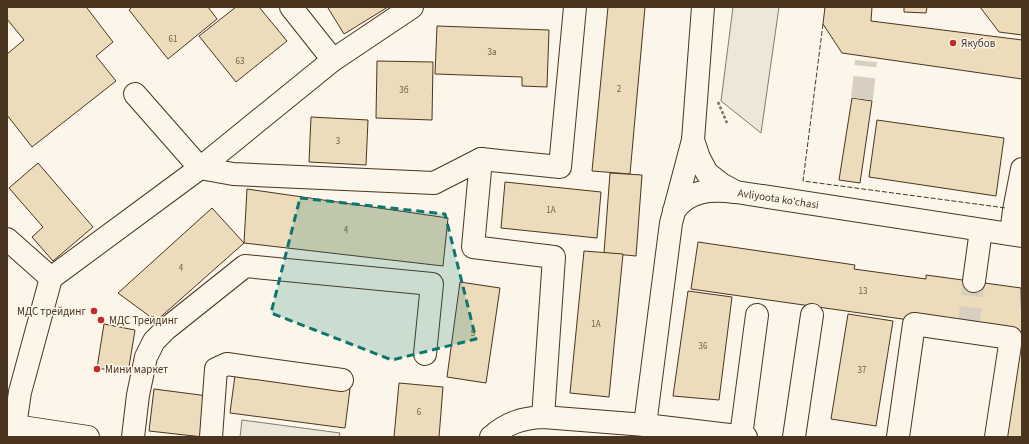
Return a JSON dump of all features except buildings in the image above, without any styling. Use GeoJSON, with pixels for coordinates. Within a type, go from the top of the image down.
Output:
{"type":"FeatureCollection","features":[{"type":"Feature","properties":{"kind":"street"},"geometry":{"type":"LineString","coordinates":[[291,7],[333,60]]}},
{"type":"Feature","properties":{"kind":"street"},"geometry":{"type":"LineString","coordinates":[[88,437],[11,426],[51,278],[200,168],[333,60],[412,7]]}},
{"type":"Feature","properties":{"kind":"street"},"geometry":{"type":"LineString","coordinates":[[135,94],[200,168],[233,174],[434,183],[481,159],[560,167],[575,7]]}},
{"type":"Feature","properties":{"kind":"street","name":"Avliyoota ko'chasi"},"geometry":{"type":"LineString","coordinates":[[703,7],[693,140],[699,158],[708,173],[721,184],[736,192],[1017,235]]}},
{"type":"Feature","properties":{"kind":"street"},"geometry":{"type":"LineString","coordinates":[[645,425],[671,223],[693,140]]}},
{"type":"Feature","properties":{"kind":"street"},"geometry":{"type":"LineString","coordinates":[[481,159],[472,247],[554,258],[543,417]]}},
{"type":"Feature","properties":{"kind":"street"},"geometry":{"type":"LineString","coordinates":[[1017,235],[1014,210],[1022,169]]}},
{"type":"Feature","properties":{"kind":"street"},"geometry":{"type":"LineString","coordinates":[[674,211],[678,204],[700,192],[717,190],[736,192]]}},
{"type":"Feature","properties":{"kind":"street"},"geometry":{"type":"LineString","coordinates":[[974,281],[980,230]]}},
{"type":"Feature","properties":{"kind":"street"},"geometry":{"type":"LineString","coordinates":[[7,239],[51,278]]}},
{"type":"Feature","properties":{"kind":"street"},"geometry":{"type":"LineString","coordinates":[[133,437],[138,395],[146,357],[154,341],[166,329],[245,266],[432,284],[425,354]]}},
{"type":"Feature","properties":{"kind":"street"},"geometry":{"type":"LineString","coordinates":[[491,437],[498,430],[513,423],[528,418],[543,417],[645,425],[743,437],[757,315]]}},
{"type":"Feature","properties":{"kind":"street"},"geometry":{"type":"LineString","coordinates":[[794,437],[812,316]]}},
{"type":"Feature","properties":{"kind":"street"},"geometry":{"type":"LineString","coordinates":[[898,437],[914,324],[968,330],[1011,338],[996,437]]}},
{"type":"Feature","properties":{"kind":"street"},"geometry":{"type":"LineString","coordinates":[[211,437],[216,369],[227,364],[342,380]]}},
{"type":"Feature","properties":{"kind":"highlighted area"},"geometry":{"type":"Polygon","coordinates":[[[300,198],[445,214],[476,339],[392,360],[271,313],[300,198]]]}},
{"type":"Feature","properties":{"kind":"shaded area"},"geometry":{"type":"Polygon","coordinates":[[[733,7],[779,7],[761,133],[721,101],[733,7]]]}},
{"type":"Feature","properties":{"kind":"shaded area"},"geometry":{"type":"Polygon","coordinates":[[[242,420],[340,433],[339,437],[240,437],[242,420]]]}},
{"type":"Feature","properties":{"kind":"tunnel"},"geometry":{"type":"LineString","coordinates":[[862,99],[866,61]]}},
{"type":"Feature","properties":{"kind":"tunnel"},"geometry":{"type":"LineString","coordinates":[[968,329],[974,281]]}},
{"type":"Feature","properties":{"kind":"fence"},"geometry":{"type":"LineString","coordinates":[[823,24],[803,181],[1006,208]]}},
{"type":"Feature","properties":{"kind":"place","name":"Якубов"},"geometry":{"type":"Point","coordinates":[953,43]}},
{"type":"Feature","properties":{"kind":"place","name":"МДС трейдинг"},"geometry":{"type":"Point","coordinates":[94,311]}},
{"type":"Feature","properties":{"kind":"place","name":"МДС Трейдинг"},"geometry":{"type":"Point","coordinates":[101,320]}},
{"type":"Feature","properties":{"kind":"place","name":"Мини маркет"},"geometry":{"type":"Point","coordinates":[97,369]}}]}
